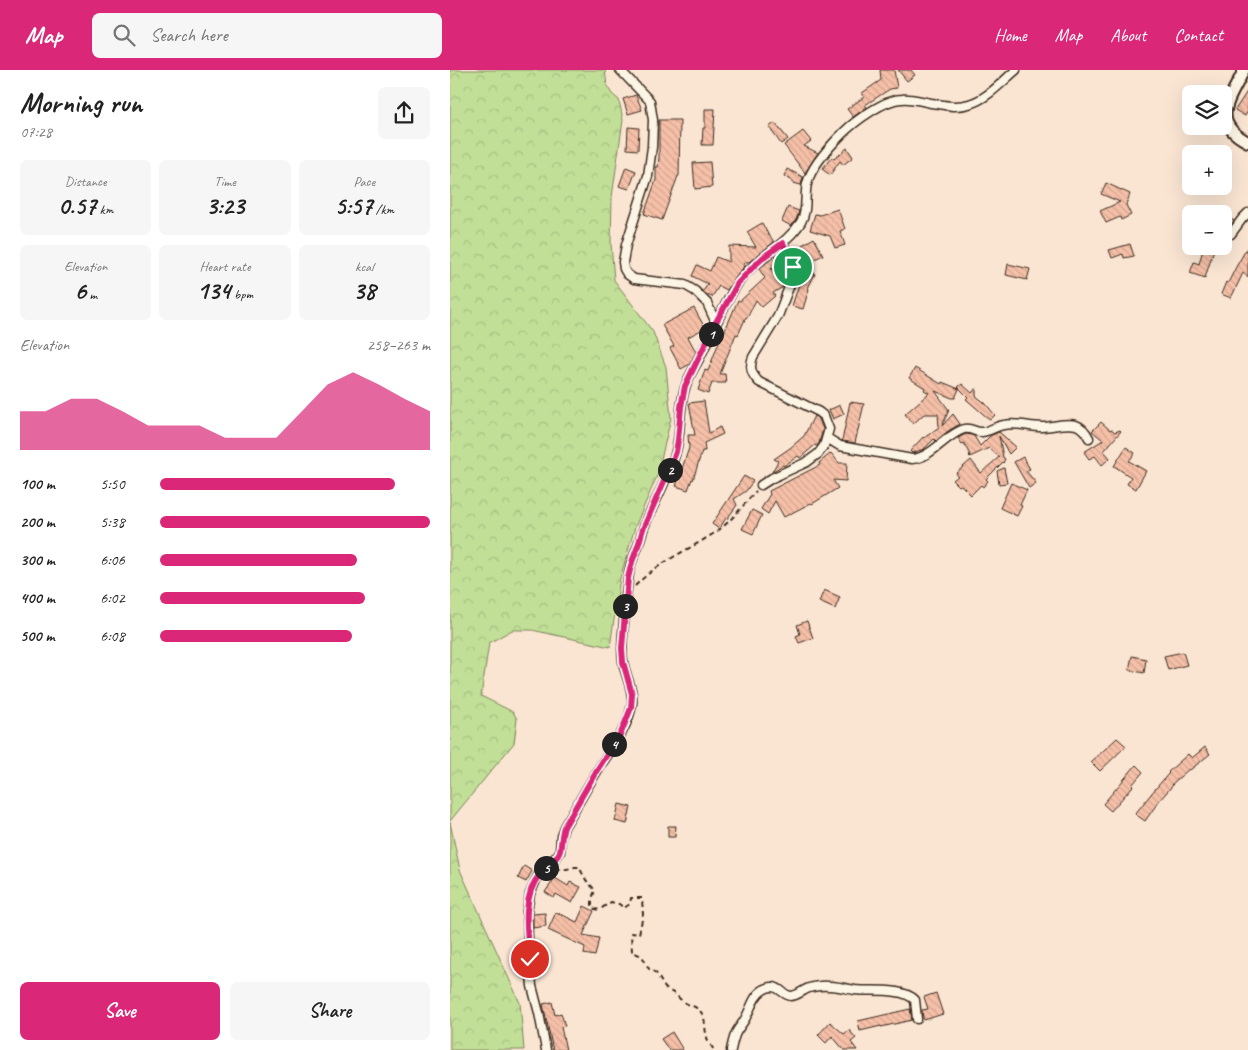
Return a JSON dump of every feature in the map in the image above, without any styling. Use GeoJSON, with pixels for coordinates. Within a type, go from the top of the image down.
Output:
{"type":"FeatureCollection","features":[{"type":"Feature","properties":{"kind":"street"},"geometry":{"type":"LineString","coordinates":[[620,70],[650,101],[653,120],[648,176],[626,246],[623,262],[624,269],[634,279],[685,285],[695,291],[707,303],[716,322]]}},
{"type":"Feature","properties":{"kind":"street"},"geometry":{"type":"LineString","coordinates":[[546,1050],[532,986],[527,911],[530,894],[540,873],[549,866],[560,852],[561,836],[564,827],[621,733],[631,708],[632,694],[623,662],[628,578],[643,529],[676,452],[685,386],[730,297],[744,276],[765,256],[783,243],[803,219],[806,208],[807,182],[811,172],[826,152],[850,127],[882,104],[900,99],[948,106],[967,105],[978,102],[1016,70]]}},
{"type":"Feature","properties":{"kind":"street"},"geometry":{"type":"LineString","coordinates":[[1244,70],[1229,97],[1226,114],[1227,121],[1233,132],[1248,142]]}},
{"type":"Feature","properties":{"kind":"street"},"geometry":{"type":"LineString","coordinates":[[1232,234],[1248,213]]}},
{"type":"Feature","properties":{"kind":"street"},"geometry":{"type":"LineString","coordinates":[[761,485],[807,462],[818,454],[824,446],[830,429],[824,416],[819,412],[759,382],[751,370],[750,363],[753,356],[778,316],[794,274],[783,243]]}},
{"type":"Feature","properties":{"kind":"street"},"geometry":{"type":"LineString","coordinates":[[827,438],[840,446],[912,459],[919,458],[965,429],[984,432],[1006,424],[1040,427],[1073,424],[1085,431],[1089,438]]}},
{"type":"Feature","properties":{"kind":"street"},"geometry":{"type":"LineString","coordinates":[[731,1050],[737,1031],[756,997],[765,989],[771,987],[791,996],[810,988],[828,986],[900,993],[915,1000],[917,1019]]}},
{"type":"Feature","properties":{"kind":"path"},"geometry":{"type":"LineString","coordinates":[[626,595],[642,579],[668,560],[717,531],[733,517],[761,485]]}},
{"type":"Feature","properties":{"kind":"path"},"geometry":{"type":"LineString","coordinates":[[549,866],[563,870],[579,867],[586,880],[595,890],[592,908],[600,910],[611,902],[619,904],[624,908],[630,904],[631,898],[642,898],[643,915],[639,934],[631,934],[632,952],[642,956],[649,969],[656,973],[665,988],[701,1012],[704,1018],[706,1034],[714,1050]]}},
{"type":"Feature","properties":{"kind":"green space"},"geometry":{"type":"Polygon","coordinates":[[[450,70],[605,70],[607,86],[619,100],[623,120],[612,197],[611,244],[614,280],[653,332],[666,367],[671,418],[657,476],[635,527],[620,578],[610,647],[532,630],[512,630],[489,643],[481,696],[513,712],[517,719],[514,743],[450,821],[450,70]]]}},
{"type":"Feature","properties":{"kind":"green space"},"geometry":{"type":"Polygon","coordinates":[[[450,822],[460,870],[520,1003],[524,1050],[450,1050],[450,822]]]}},
{"type":"Feature","properties":{"kind":"building"},"geometry":{"type":"Polygon","coordinates":[[[880,70],[894,70],[897,88],[890,89],[865,105],[867,107],[853,117],[847,109],[864,97],[862,93],[881,80],[880,70]]]}},
{"type":"Feature","properties":{"kind":"building"},"geometry":{"type":"Polygon","coordinates":[[[898,70],[911,70],[915,75],[907,81],[898,70]]]}},
{"type":"Feature","properties":{"kind":"building"},"geometry":{"type":"Polygon","coordinates":[[[1248,90],[1248,111],[1245,116],[1235,110],[1248,90]]]}},
{"type":"Feature","properties":{"kind":"building"},"geometry":{"type":"Polygon","coordinates":[[[636,95],[642,110],[628,114],[623,99],[636,95]]]}},
{"type":"Feature","properties":{"kind":"building"},"geometry":{"type":"Polygon","coordinates":[[[705,109],[715,109],[713,145],[702,145],[703,128],[705,128],[705,109]]]}},
{"type":"Feature","properties":{"kind":"building"},"geometry":{"type":"Polygon","coordinates":[[[659,120],[680,120],[679,176],[662,220],[644,214],[656,180],[656,167],[658,167],[659,158],[659,120]]]}},
{"type":"Feature","properties":{"kind":"building"},"geometry":{"type":"Polygon","coordinates":[[[775,123],[788,139],[781,144],[769,127],[775,123]]]}},
{"type":"Feature","properties":{"kind":"building"},"geometry":{"type":"Polygon","coordinates":[[[628,127],[639,128],[638,150],[627,149],[628,127]]]}},
{"type":"Feature","properties":{"kind":"building"},"geometry":{"type":"Polygon","coordinates":[[[803,131],[811,141],[804,146],[818,153],[805,173],[784,145],[803,131]]]}},
{"type":"Feature","properties":{"kind":"building"},"geometry":{"type":"Polygon","coordinates":[[[847,148],[853,157],[843,165],[840,161],[830,175],[822,169],[832,157],[834,159],[847,148]]]}},
{"type":"Feature","properties":{"kind":"building"},"geometry":{"type":"Polygon","coordinates":[[[710,162],[712,187],[695,189],[693,163],[710,162]]]}},
{"type":"Feature","properties":{"kind":"building"},"geometry":{"type":"Polygon","coordinates":[[[626,167],[636,171],[629,189],[619,186],[626,167]]]}},
{"type":"Feature","properties":{"kind":"building"},"geometry":{"type":"Polygon","coordinates":[[[787,169],[803,177],[801,185],[793,183],[793,181],[784,176],[787,169]]]}},
{"type":"Feature","properties":{"kind":"building"},"geometry":{"type":"Polygon","coordinates":[[[1106,183],[1130,194],[1126,205],[1131,215],[1121,220],[1120,217],[1106,223],[1100,211],[1120,202],[1101,194],[1106,183]]]}},
{"type":"Feature","properties":{"kind":"building"},"geometry":{"type":"Polygon","coordinates":[[[788,207],[799,211],[796,220],[791,226],[782,221],[788,207]]]}},
{"type":"Feature","properties":{"kind":"building"},"geometry":{"type":"Polygon","coordinates":[[[838,209],[845,229],[840,231],[845,245],[835,248],[830,236],[810,230],[815,214],[820,215],[838,209]]]}},
{"type":"Feature","properties":{"kind":"building"},"geometry":{"type":"Polygon","coordinates":[[[762,223],[774,242],[749,262],[745,262],[743,268],[727,290],[719,286],[712,297],[704,293],[703,291],[708,284],[692,276],[697,265],[710,271],[716,257],[729,262],[729,246],[756,247],[747,232],[762,223]]]}},
{"type":"Feature","properties":{"kind":"building"},"geometry":{"type":"Polygon","coordinates":[[[814,238],[823,255],[805,264],[808,257],[802,245],[814,238]]]}},
{"type":"Feature","properties":{"kind":"building"},"geometry":{"type":"Polygon","coordinates":[[[1130,244],[1134,256],[1124,258],[1123,254],[1112,258],[1109,250],[1130,244]]]}},
{"type":"Feature","properties":{"kind":"building"},"geometry":{"type":"Polygon","coordinates":[[[1248,246],[1248,277],[1243,273],[1231,298],[1221,294],[1226,282],[1228,283],[1248,246]]]}},
{"type":"Feature","properties":{"kind":"building"},"geometry":{"type":"Polygon","coordinates":[[[776,255],[788,275],[771,268],[783,287],[773,293],[775,296],[762,307],[756,300],[738,335],[736,334],[720,374],[725,374],[726,383],[712,383],[708,394],[698,390],[705,370],[708,371],[722,334],[738,300],[740,301],[765,278],[759,269],[776,255]]]}},
{"type":"Feature","properties":{"kind":"building"},"geometry":{"type":"Polygon","coordinates":[[[1202,255],[1212,255],[1205,278],[1190,273],[1194,262],[1199,264],[1202,255]]]}},
{"type":"Feature","properties":{"kind":"building"},"geometry":{"type":"Polygon","coordinates":[[[1008,264],[1030,269],[1027,280],[1006,275],[1008,264]]]}},
{"type":"Feature","properties":{"kind":"building"},"geometry":{"type":"Polygon","coordinates":[[[804,269],[815,274],[808,288],[803,309],[792,306],[804,269]]]}},
{"type":"Feature","properties":{"kind":"building"},"geometry":{"type":"Polygon","coordinates":[[[694,308],[705,328],[688,337],[696,352],[690,364],[681,369],[670,348],[674,346],[662,325],[694,308]]]}},
{"type":"Feature","properties":{"kind":"building"},"geometry":{"type":"Polygon","coordinates":[[[915,368],[941,384],[942,382],[959,389],[955,398],[935,391],[949,410],[942,426],[953,414],[960,424],[936,441],[934,439],[924,449],[912,453],[910,451],[923,437],[939,427],[938,414],[924,414],[913,424],[905,414],[929,393],[924,390],[925,388],[909,378],[915,368]]]}},
{"type":"Feature","properties":{"kind":"building"},"geometry":{"type":"Polygon","coordinates":[[[962,384],[972,393],[976,388],[976,396],[995,415],[990,420],[966,399],[968,397],[958,387],[962,384]]]}},
{"type":"Feature","properties":{"kind":"building"},"geometry":{"type":"Polygon","coordinates":[[[704,401],[709,433],[720,427],[723,434],[704,443],[705,451],[702,451],[688,490],[676,486],[689,448],[688,435],[695,435],[689,403],[704,401]]]}},
{"type":"Feature","properties":{"kind":"building"},"geometry":{"type":"Polygon","coordinates":[[[850,402],[864,404],[855,443],[842,441],[850,402]]]}},
{"type":"Feature","properties":{"kind":"building"},"geometry":{"type":"Polygon","coordinates":[[[840,405],[844,414],[833,419],[829,410],[840,405]]]}},
{"type":"Feature","properties":{"kind":"building"},"geometry":{"type":"Polygon","coordinates":[[[814,416],[819,419],[823,429],[817,446],[815,445],[800,458],[798,456],[772,472],[778,461],[774,459],[804,436],[814,416]]]}},
{"type":"Feature","properties":{"kind":"building"},"geometry":{"type":"Polygon","coordinates":[[[1101,422],[1110,430],[1115,432],[1121,431],[1104,451],[1110,458],[1102,465],[1095,456],[1089,459],[1084,452],[1103,440],[1092,431],[1101,422]]]}},
{"type":"Feature","properties":{"kind":"building"},"geometry":{"type":"Polygon","coordinates":[[[999,432],[1016,447],[1009,454],[999,436],[1005,459],[986,479],[988,481],[983,487],[981,485],[971,495],[953,480],[958,476],[956,473],[971,460],[981,473],[999,457],[989,448],[970,457],[964,443],[962,444],[958,438],[966,434],[974,436],[980,446],[990,436],[999,432]]]}},
{"type":"Feature","properties":{"kind":"building"},"geometry":{"type":"Polygon","coordinates":[[[1126,447],[1135,453],[1129,461],[1146,471],[1136,489],[1127,484],[1131,477],[1114,466],[1126,447]]]}},
{"type":"Feature","properties":{"kind":"building"},"geometry":{"type":"Polygon","coordinates":[[[831,453],[839,463],[847,463],[846,481],[833,480],[838,488],[812,504],[784,517],[775,501],[768,514],[761,509],[770,494],[769,491],[820,465],[819,463],[831,453]]]}},
{"type":"Feature","properties":{"kind":"building"},"geometry":{"type":"Polygon","coordinates":[[[1023,457],[1030,469],[1026,471],[1036,483],[1029,488],[1014,462],[1023,457]]]}},
{"type":"Feature","properties":{"kind":"building"},"geometry":{"type":"Polygon","coordinates":[[[1004,468],[1007,483],[999,484],[997,471],[1004,468]]]}},
{"type":"Feature","properties":{"kind":"building"},"geometry":{"type":"Polygon","coordinates":[[[744,476],[753,481],[746,491],[734,499],[737,505],[719,529],[712,524],[744,476]]]}},
{"type":"Feature","properties":{"kind":"building"},"geometry":{"type":"Polygon","coordinates":[[[1011,483],[1027,490],[1017,516],[1000,508],[1011,483]]]}},
{"type":"Feature","properties":{"kind":"building"},"geometry":{"type":"Polygon","coordinates":[[[752,510],[762,515],[753,534],[742,529],[752,510]]]}},
{"type":"Feature","properties":{"kind":"building"},"geometry":{"type":"Polygon","coordinates":[[[824,590],[840,597],[835,609],[819,602],[824,590]]]}},
{"type":"Feature","properties":{"kind":"building"},"geometry":{"type":"Polygon","coordinates":[[[807,621],[813,638],[799,643],[796,636],[800,634],[797,625],[807,621]]]}},
{"type":"Feature","properties":{"kind":"building"},"geometry":{"type":"Polygon","coordinates":[[[1183,652],[1187,665],[1168,670],[1164,656],[1183,652]]]}},
{"type":"Feature","properties":{"kind":"building"},"geometry":{"type":"Polygon","coordinates":[[[1132,656],[1146,659],[1144,673],[1129,670],[1132,656]]]}},
{"type":"Feature","properties":{"kind":"building"},"geometry":{"type":"Polygon","coordinates":[[[1117,738],[1126,746],[1100,771],[1091,762],[1117,738]]]}},
{"type":"Feature","properties":{"kind":"building"},"geometry":{"type":"Polygon","coordinates":[[[1205,747],[1210,754],[1172,784],[1145,821],[1135,814],[1168,772],[1188,754],[1192,758],[1205,747]]]}},
{"type":"Feature","properties":{"kind":"building"},"geometry":{"type":"Polygon","coordinates":[[[1136,765],[1143,772],[1111,811],[1103,804],[1136,765]]]}},
{"type":"Feature","properties":{"kind":"building"},"geometry":{"type":"Polygon","coordinates":[[[619,804],[631,807],[627,824],[615,821],[619,804]]]}},
{"type":"Feature","properties":{"kind":"building"},"geometry":{"type":"Polygon","coordinates":[[[668,826],[676,826],[675,837],[668,837],[668,826]]]}},
{"type":"Feature","properties":{"kind":"building"},"geometry":{"type":"Polygon","coordinates":[[[524,866],[532,871],[526,882],[518,878],[524,866]]]}},
{"type":"Feature","properties":{"kind":"building"},"geometry":{"type":"Polygon","coordinates":[[[555,878],[568,886],[570,882],[581,887],[572,903],[556,894],[554,898],[545,892],[555,878]]]}},
{"type":"Feature","properties":{"kind":"building"},"geometry":{"type":"Polygon","coordinates":[[[584,906],[594,911],[583,935],[599,938],[595,956],[584,954],[585,947],[548,930],[556,912],[577,922],[584,906]]]}},
{"type":"Feature","properties":{"kind":"building"},"geometry":{"type":"Polygon","coordinates":[[[545,913],[546,926],[533,928],[533,914],[545,913]]]}},
{"type":"Feature","properties":{"kind":"building"},"geometry":{"type":"Polygon","coordinates":[[[936,993],[943,1014],[924,1020],[922,1010],[928,1009],[924,997],[936,993]]]}},
{"type":"Feature","properties":{"kind":"building"},"geometry":{"type":"Polygon","coordinates":[[[552,1002],[555,1015],[561,1013],[565,1026],[561,1027],[566,1050],[553,1050],[543,1004],[552,1002]]]}},
{"type":"Feature","properties":{"kind":"building"},"geometry":{"type":"Polygon","coordinates":[[[910,1009],[912,1020],[860,1031],[858,1021],[910,1009]]]}},
{"type":"Feature","properties":{"kind":"building"},"geometry":{"type":"Polygon","coordinates":[[[830,1022],[844,1034],[849,1030],[856,1038],[851,1042],[857,1050],[844,1050],[832,1036],[826,1043],[818,1035],[830,1022]]]}},
{"type":"Feature","properties":{"kind":"building"},"geometry":{"type":"Polygon","coordinates":[[[672,1032],[683,1050],[669,1050],[661,1039],[672,1032]]]}},
{"type":"Feature","properties":{"kind":"route"},"geometry":{"type":"LineString","coordinates":[[530,959],[527,911],[530,894],[540,873],[549,866],[560,852],[561,836],[564,827],[621,733],[627,722],[633,701],[623,662],[622,648],[628,578],[643,529],[676,452],[685,386],[716,322],[744,276],[765,256],[783,243],[793,267]]}}]}
